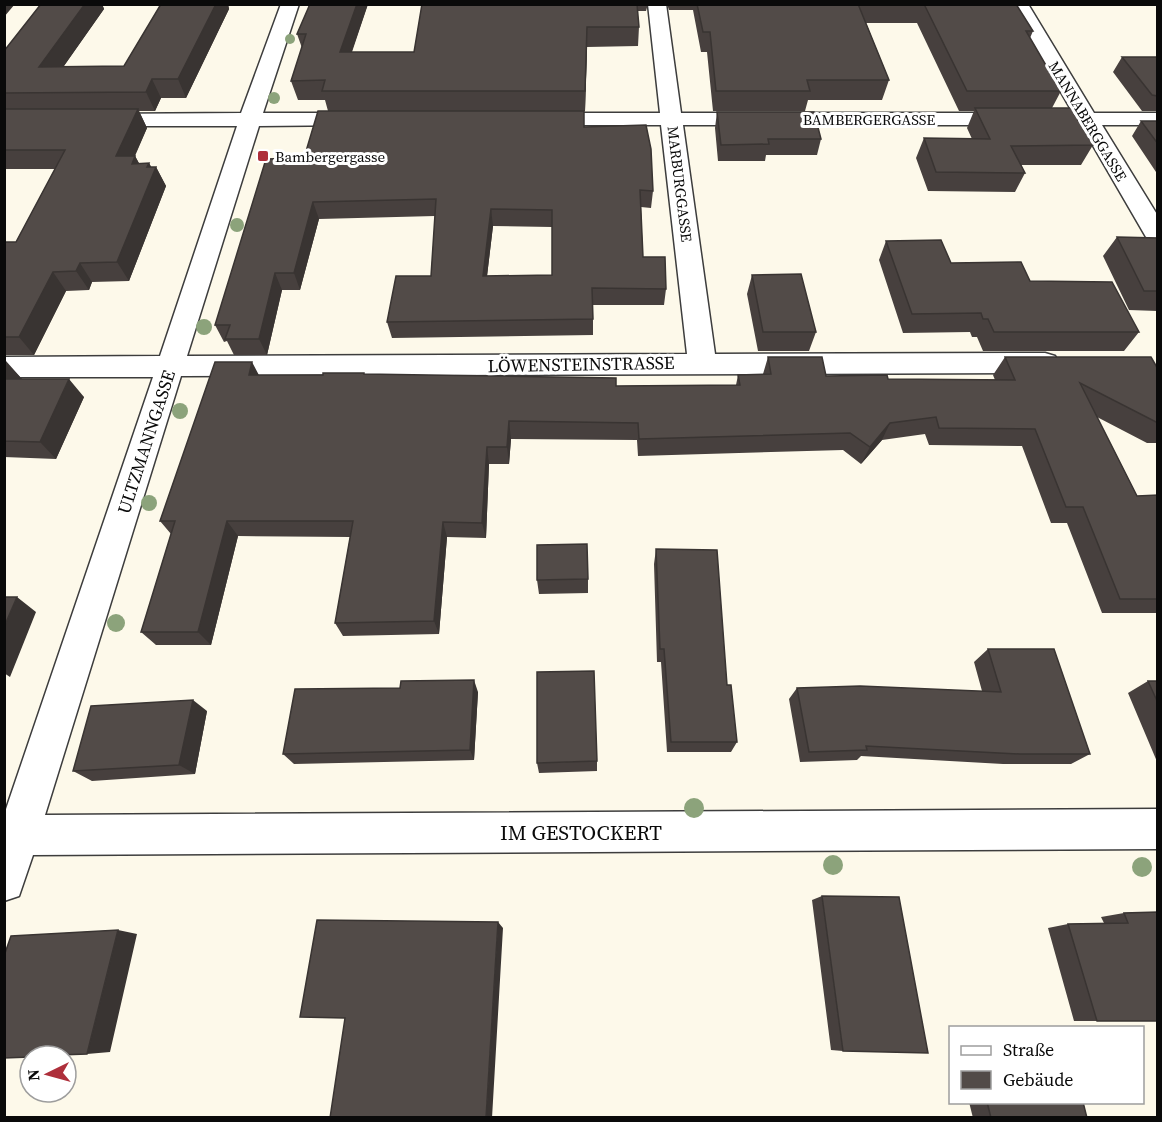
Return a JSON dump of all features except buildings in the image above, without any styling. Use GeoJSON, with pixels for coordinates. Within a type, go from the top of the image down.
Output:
{"type":"FeatureCollection","features":[{"type":"Feature","properties":{"kind":"street","name":"ULTZMANNGASSE"},"geometry":{"type":"LineString","coordinates":[[4,881],[12,835],[290,4]]}},
{"type":"Feature","properties":{"kind":"street","name":"MARBURGGASSE"},"geometry":{"type":"LineString","coordinates":[[657,4],[702,363]]}},
{"type":"Feature","properties":{"kind":"street","name":"MANNABERGGASSE"},"geometry":{"type":"LineString","coordinates":[[1019,4],[1158,237]]}},
{"type":"Feature","properties":{"kind":"street","name":"BAMBERGERGASSE"},"geometry":{"type":"LineString","coordinates":[[520,119],[1158,118]]}},
{"type":"Feature","properties":{"kind":"street"},"geometry":{"type":"LineString","coordinates":[[74,120],[380,119]]}},
{"type":"Feature","properties":{"kind":"street","name":"LÖWENSTEINSTRASSE"},"geometry":{"type":"LineString","coordinates":[[4,368],[1074,363]]}},
{"type":"Feature","properties":{"kind":"street","name":"IM GESTOCKERT"},"geometry":{"type":"LineString","coordinates":[[12,835],[1158,829]]}},
{"type":"Feature","properties":{"kind":"place","name":"Bambergergasse"},"geometry":{"type":"Point","coordinates":[263,156]}}]}
